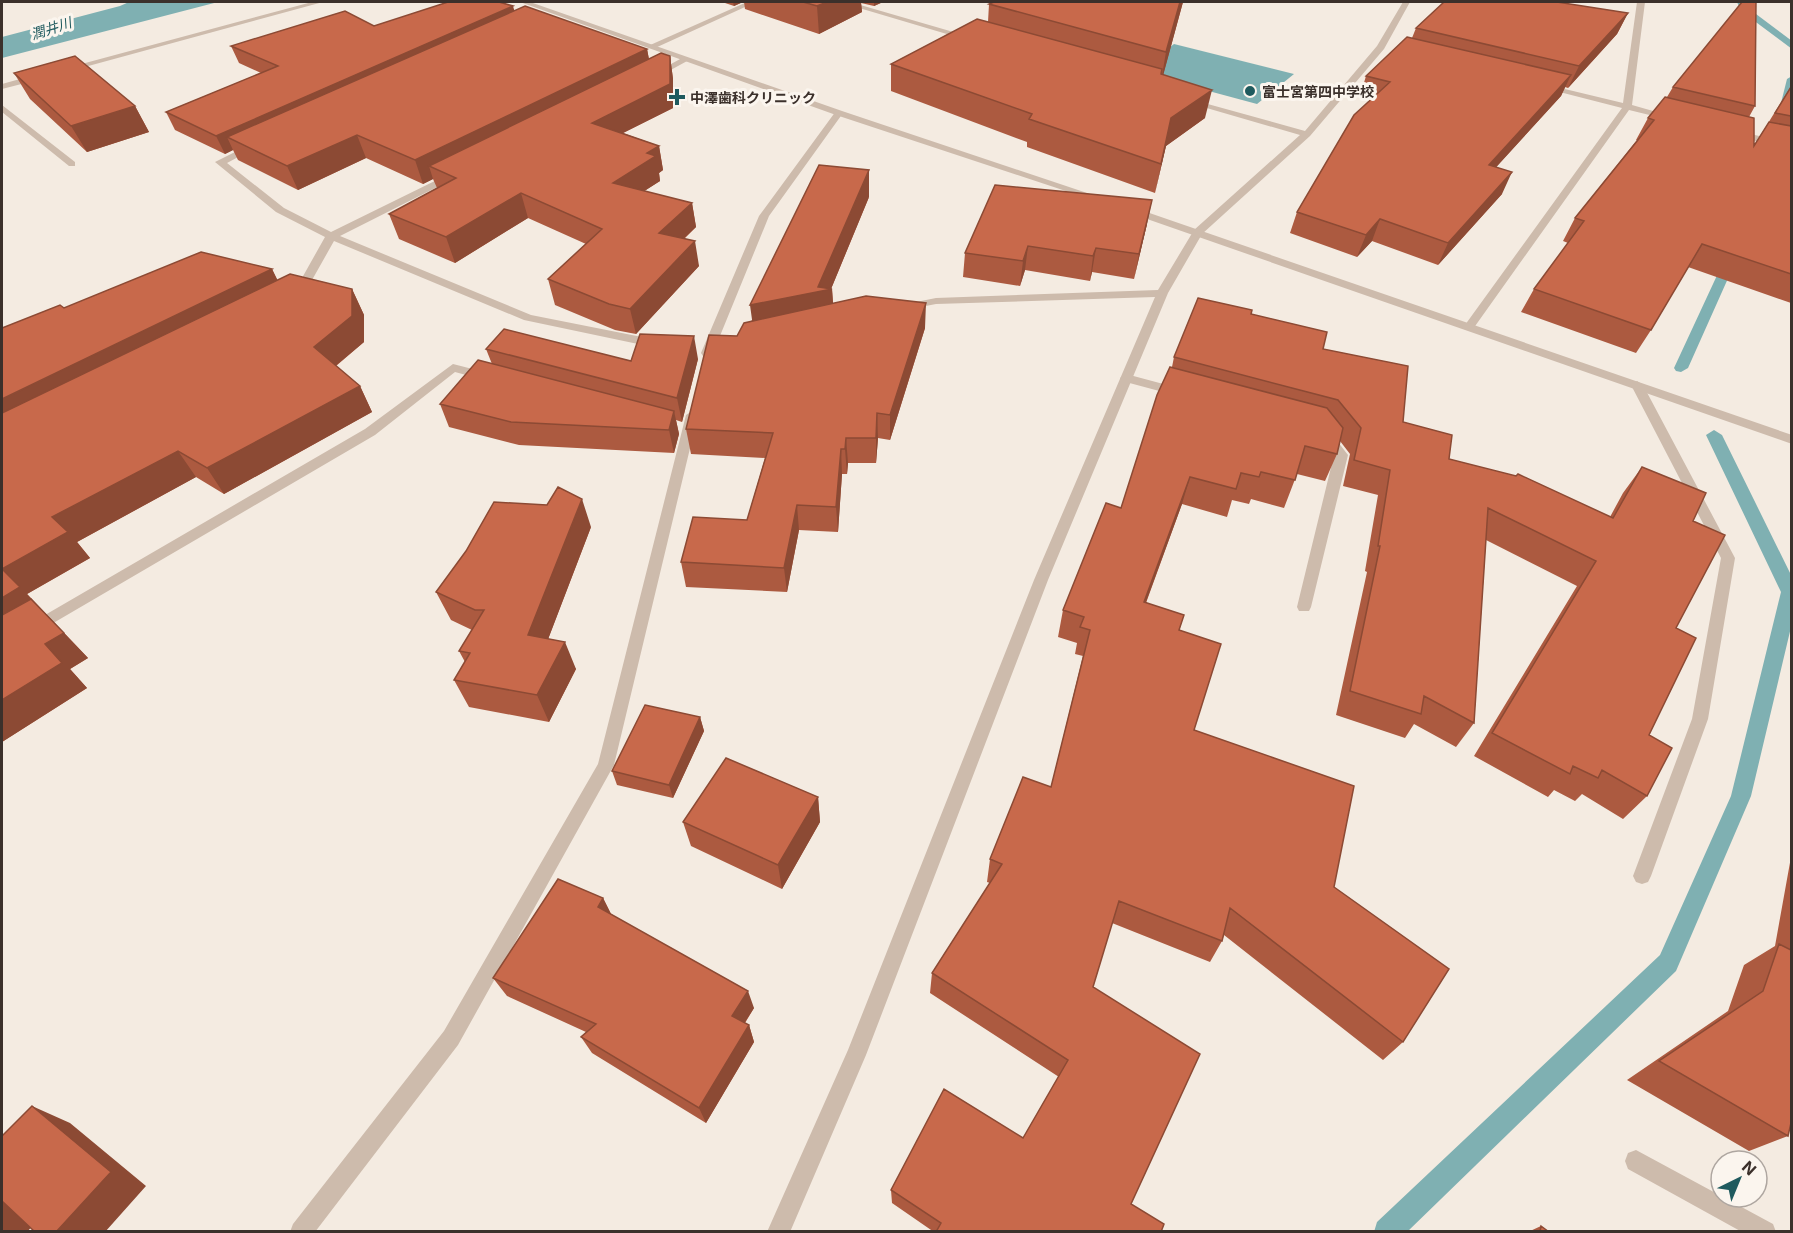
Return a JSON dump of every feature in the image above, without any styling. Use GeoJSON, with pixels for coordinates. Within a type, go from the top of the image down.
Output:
{"type":"FeatureCollection","features":[{"type":"Feature","properties":{"kind":"street"},"geometry":{"type":"LineString","coordinates":[[59,72],[319,2]]}},
{"type":"Feature","properties":{"kind":"street"},"geometry":{"type":"LineString","coordinates":[[524,2],[839,113],[1108,202]]}},
{"type":"Feature","properties":{"kind":"street"},"geometry":{"type":"LineString","coordinates":[[652,46],[752,2]]}},
{"type":"Feature","properties":{"kind":"street"},"geometry":{"type":"LineString","coordinates":[[843,2],[979,40]]}},
{"type":"Feature","properties":{"kind":"street"},"geometry":{"type":"LineString","coordinates":[[778,1232],[856,1055],[1041,580],[1162,293],[1198,232],[1307,134],[1381,47],[1406,2]]}},
{"type":"Feature","properties":{"kind":"street"},"geometry":{"type":"LineString","coordinates":[[1469,327],[1627,107],[1641,2]]}},
{"type":"Feature","properties":{"kind":"street"},"geometry":{"type":"LineString","coordinates":[[543,16],[554,11]]}},
{"type":"Feature","properties":{"kind":"street"},"geometry":{"type":"LineString","coordinates":[[1381,47],[1392,50]]}},
{"type":"Feature","properties":{"kind":"street"},"geometry":{"type":"LineString","coordinates":[[642,81],[685,60]]}},
{"type":"Feature","properties":{"kind":"street"},"geometry":{"type":"LineString","coordinates":[[2,87],[47,75]]}},
{"type":"Feature","properties":{"kind":"street"},"geometry":{"type":"LineString","coordinates":[[1538,85],[1685,121]]}},
{"type":"Feature","properties":{"kind":"street"},"geometry":{"type":"LineString","coordinates":[[1182,98],[1307,134]]}},
{"type":"Feature","properties":{"kind":"street"},"geometry":{"type":"LineString","coordinates":[[2,108],[72,164]]}},
{"type":"Feature","properties":{"kind":"street"},"geometry":{"type":"LineString","coordinates":[[706,355],[764,216],[839,113]]}},
{"type":"Feature","properties":{"kind":"street"},"geometry":{"type":"LineString","coordinates":[[1720,129],[1791,147]]}},
{"type":"Feature","properties":{"kind":"street"},"geometry":{"type":"LineString","coordinates":[[263,143],[219,162],[280,210],[331,236],[528,318],[674,347]]}},
{"type":"Feature","properties":{"kind":"street"},"geometry":{"type":"LineString","coordinates":[[292,297],[302,292],[331,236],[460,172]]}},
{"type":"Feature","properties":{"kind":"street"},"geometry":{"type":"LineString","coordinates":[[1120,206],[1791,440]]}},
{"type":"Feature","properties":{"kind":"street"},"geometry":{"type":"LineString","coordinates":[[891,310],[936,301],[1162,293]]}},
{"type":"Feature","properties":{"kind":"street"},"geometry":{"type":"LineString","coordinates":[[2,647],[370,432],[453,368],[498,380]]}},
{"type":"Feature","properties":{"kind":"street"},"geometry":{"type":"LineString","coordinates":[[1126,378],[1195,397]]}},
{"type":"Feature","properties":{"kind":"street"},"geometry":{"type":"LineString","coordinates":[[1637,386],[1728,558],[1700,719],[1642,876]]}},
{"type":"Feature","properties":{"kind":"street"},"geometry":{"type":"LineString","coordinates":[[301,1232],[450,1038],[606,765],[683,428],[696,397]]}},
{"type":"Feature","properties":{"kind":"street"},"geometry":{"type":"LineString","coordinates":[[1304,607],[1341,455],[1323,431],[1311,428]]}},
{"type":"Feature","properties":{"kind":"street"},"geometry":{"type":"LineString","coordinates":[[1636,1161],[1765,1232]]}},
{"type":"Feature","properties":{"kind":"water","name":"潤井川"},"geometry":{"type":"Polygon","coordinates":[[[129,2],[218,2],[2,58],[2,37],[129,2]]]}},
{"type":"Feature","properties":{"kind":"water"},"geometry":{"type":"Polygon","coordinates":[[[1174,44],[1294,74],[1257,104],[1138,72],[1174,44]]]}},
{"type":"Feature","properties":{"kind":"building"},"geometry":{"type":"Polygon","coordinates":[[[448,2],[499,2],[513,6],[216,136],[166,112],[278,66],[231,46],[345,11],[374,26],[448,2]]]}},
{"type":"Feature","properties":{"kind":"building"},"geometry":{"type":"Polygon","coordinates":[[[803,2],[827,2],[817,6],[803,2]]]}},
{"type":"Feature","properties":{"kind":"building"},"geometry":{"type":"Polygon","coordinates":[[[994,2],[1180,2],[1166,52],[989,4],[994,2]]]}},
{"type":"Feature","properties":{"kind":"building"},"geometry":{"type":"Polygon","coordinates":[[[1444,2],[1557,2],[1628,13],[1579,66],[1416,28],[1444,2]]]}},
{"type":"Feature","properties":{"kind":"building"},"geometry":{"type":"Polygon","coordinates":[[[1742,2],[1756,2],[1755,106],[1673,87],[1742,2]]]}},
{"type":"Feature","properties":{"kind":"building"},"geometry":{"type":"Polygon","coordinates":[[[525,6],[647,49],[415,160],[357,135],[287,166],[227,137],[525,6]]]}},
{"type":"Feature","properties":{"kind":"building"},"geometry":{"type":"Polygon","coordinates":[[[977,19],[1162,69],[1161,74],[1212,90],[1171,118],[1161,164],[1029,119],[1032,114],[891,64],[977,19]]]}},
{"type":"Feature","properties":{"kind":"building"},"geometry":{"type":"Polygon","coordinates":[[[1407,37],[1571,75],[1489,165],[1512,172],[1448,243],[1380,219],[1366,235],[1297,212],[1354,115],[1390,82],[1366,76],[1407,37]]]}},
{"type":"Feature","properties":{"kind":"building"},"geometry":{"type":"Polygon","coordinates":[[[661,53],[670,56],[670,84],[592,123],[659,146],[647,153],[656,156],[613,183],[692,203],[659,233],[695,241],[630,309],[609,304],[548,279],[602,229],[521,193],[446,237],[389,214],[456,178],[429,166],[661,53]]]}},
{"type":"Feature","properties":{"kind":"building"},"geometry":{"type":"Polygon","coordinates":[[[75,56],[135,106],[71,126],[14,73],[75,56]]]}},
{"type":"Feature","properties":{"kind":"building"},"geometry":{"type":"Polygon","coordinates":[[[1791,87],[1791,116],[1775,113],[1791,87]]]}},
{"type":"Feature","properties":{"kind":"building"},"geometry":{"type":"Polygon","coordinates":[[[1665,97],[1754,118],[1754,146],[1769,122],[1791,126],[1791,274],[1702,244],[1651,330],[1534,289],[1584,221],[1575,218],[1654,120],[1648,118],[1665,97]]]}},
{"type":"Feature","properties":{"kind":"building"},"geometry":{"type":"Polygon","coordinates":[[[819,165],[869,170],[818,287],[832,289],[750,305],[819,165]]]}},
{"type":"Feature","properties":{"kind":"building"},"geometry":{"type":"Polygon","coordinates":[[[995,185],[1152,200],[1139,254],[1096,248],[1093,256],[1028,246],[1023,261],[965,253],[995,185]]]}},
{"type":"Feature","properties":{"kind":"building"},"geometry":{"type":"Polygon","coordinates":[[[201,252],[272,269],[2,399],[2,328],[60,305],[64,308],[201,252]]]}},
{"type":"Feature","properties":{"kind":"building"},"geometry":{"type":"Polygon","coordinates":[[[290,274],[352,289],[352,316],[314,347],[360,386],[207,468],[178,451],[52,517],[68,532],[2,569],[2,413],[290,274]]]}},
{"type":"Feature","properties":{"kind":"building"},"geometry":{"type":"Polygon","coordinates":[[[866,296],[926,303],[890,415],[877,413],[876,438],[846,438],[845,449],[841,449],[836,507],[797,505],[784,568],[681,562],[693,517],[747,520],[773,433],[686,429],[709,335],[737,336],[744,323],[866,296]]]}},
{"type":"Feature","properties":{"kind":"building"},"geometry":{"type":"Polygon","coordinates":[[[1198,298],[1252,310],[1251,314],[1327,332],[1323,349],[1408,366],[1403,422],[1452,435],[1449,459],[1516,476],[1518,474],[1613,518],[1642,467],[1706,493],[1693,521],[1725,535],[1676,628],[1696,638],[1649,735],[1672,748],[1647,796],[1602,770],[1598,778],[1573,766],[1570,774],[1492,733],[1596,561],[1488,508],[1474,723],[1424,696],[1421,714],[1350,691],[1380,546],[1378,546],[1390,470],[1354,460],[1361,428],[1338,400],[1174,357],[1198,298]]]}},
{"type":"Feature","properties":{"kind":"building"},"geometry":{"type":"Polygon","coordinates":[[[504,329],[631,361],[640,334],[694,336],[677,398],[486,349],[504,329]]]}},
{"type":"Feature","properties":{"kind":"building"},"geometry":{"type":"Polygon","coordinates":[[[478,360],[674,411],[669,430],[511,422],[440,404],[478,360]]]}},
{"type":"Feature","properties":{"kind":"building"},"geometry":{"type":"Polygon","coordinates":[[[1170,367],[1327,408],[1343,428],[1337,454],[1305,446],[1295,480],[1261,472],[1259,477],[1241,473],[1236,489],[1190,477],[1144,602],[1184,615],[1179,630],[1221,644],[1194,730],[1354,786],[1334,887],[1449,969],[1403,1042],[1230,908],[1222,941],[1119,901],[1093,987],[1200,1054],[1131,1204],[1164,1224],[1161,1232],[936,1232],[941,1223],[891,1190],[944,1089],[1023,1138],[1068,1060],[932,973],[1002,864],[990,859],[1023,777],[1051,787],[1090,630],[1080,627],[1084,617],[1063,610],[1106,503],[1121,508],[1157,395],[1170,367]]]}},
{"type":"Feature","properties":{"kind":"building"},"geometry":{"type":"Polygon","coordinates":[[[558,487],[582,499],[528,635],[565,642],[537,695],[454,680],[470,653],[459,651],[484,610],[475,610],[436,592],[466,551],[494,502],[547,505],[558,487]]]}},
{"type":"Feature","properties":{"kind":"building"},"geometry":{"type":"Polygon","coordinates":[[[2,569],[20,587],[2,598],[2,569]]]}},
{"type":"Feature","properties":{"kind":"building"},"geometry":{"type":"Polygon","coordinates":[[[31,599],[64,633],[45,644],[62,663],[2,700],[2,615],[31,599]]]}},
{"type":"Feature","properties":{"kind":"building"},"geometry":{"type":"Polygon","coordinates":[[[645,705],[700,717],[669,785],[612,771],[645,705]]]}},
{"type":"Feature","properties":{"kind":"building"},"geometry":{"type":"Polygon","coordinates":[[[726,758],[818,797],[778,865],[683,822],[726,758]]]}},
{"type":"Feature","properties":{"kind":"building"},"geometry":{"type":"Polygon","coordinates":[[[558,879],[603,898],[598,907],[748,991],[732,1016],[749,1025],[699,1108],[581,1037],[596,1024],[493,978],[558,879]]]}},
{"type":"Feature","properties":{"kind":"building"},"geometry":{"type":"Polygon","coordinates":[[[1779,944],[1791,950],[1791,1123],[1788,1136],[1659,1061],[1763,991],[1779,944]]]}},
{"type":"Feature","properties":{"kind":"building"},"geometry":{"type":"Polygon","coordinates":[[[32,1106],[111,1172],[56,1232],[35,1232],[2,1201],[2,1136],[32,1106]]]}},
{"type":"Feature","properties":{"kind":"building"},"geometry":{"type":"Polygon","coordinates":[[[1541,1226],[1549,1232],[1540,1232],[1541,1226]]]}},
{"type":"Feature","properties":{"kind":"waterway"},"geometry":{"type":"LineString","coordinates":[[1742,2],[1744,9],[1792,46]]}},
{"type":"Feature","properties":{"kind":"waterway"},"geometry":{"type":"LineString","coordinates":[[1783,115],[1792,79]]}},
{"type":"Feature","properties":{"kind":"waterway"},"geometry":{"type":"LineString","coordinates":[[1681,368],[1732,256]]}},
{"type":"Feature","properties":{"kind":"waterway"},"geometry":{"type":"LineString","coordinates":[[1387,1232],[1668,963],[1741,796],[1790,592],[1714,435]]}},
{"type":"Feature","properties":{"kind":"place","name":"富士宮第四中学校"},"geometry":{"type":"Point","coordinates":[1250,91]}},
{"type":"Feature","properties":{"kind":"place","name":"中澤歯科クリニック"},"geometry":{"type":"Point","coordinates":[677,97]}}]}
